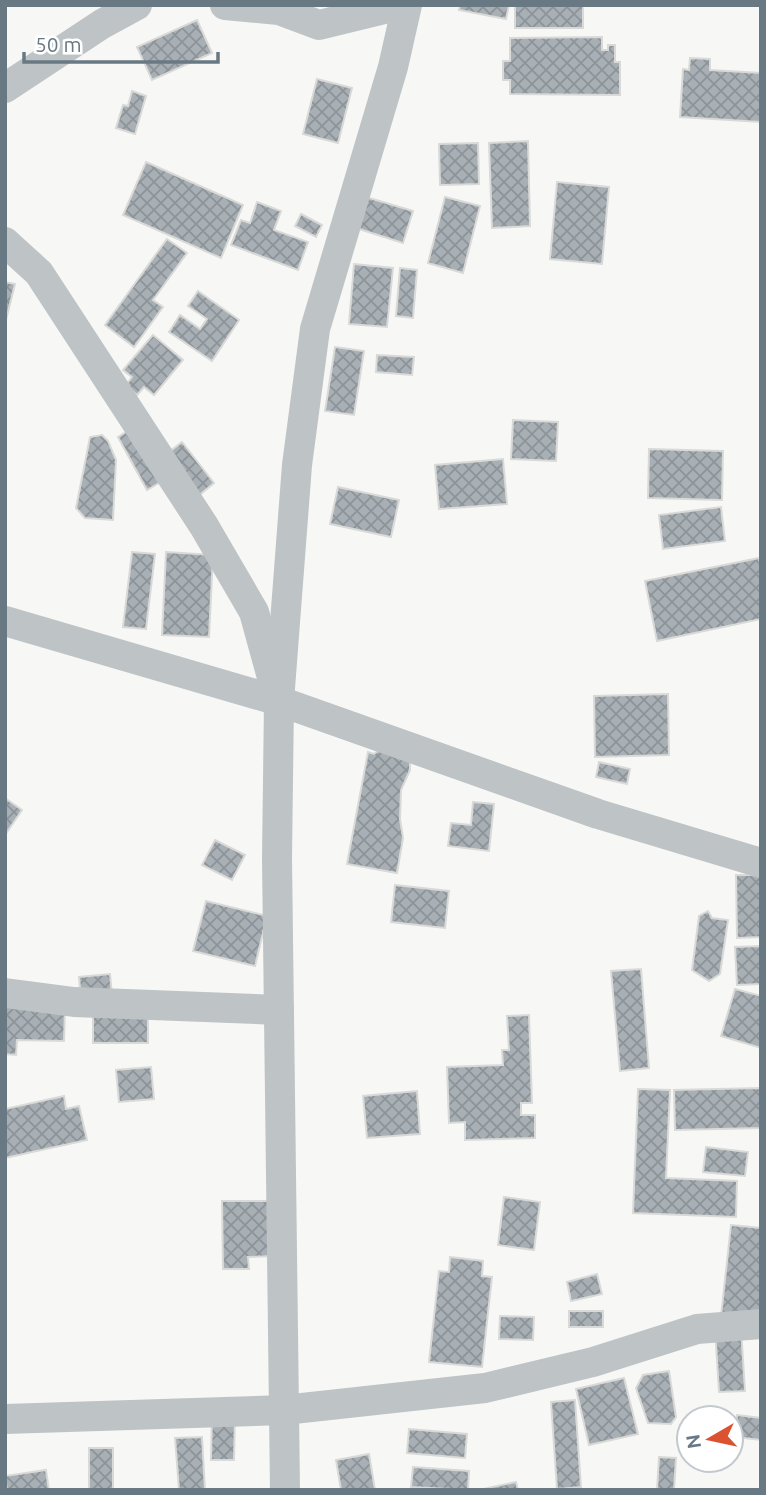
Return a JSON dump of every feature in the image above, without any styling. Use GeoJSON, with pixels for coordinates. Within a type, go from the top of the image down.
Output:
{"type":"FeatureCollection","features":[{"type":"Feature","properties":{"kind":"street"},"geometry":{"type":"LineString","coordinates":[[5,88],[102,24],[137,5]]}},
{"type":"Feature","properties":{"kind":"street"},"geometry":{"type":"LineString","coordinates":[[225,5],[279,10],[319,25],[401,5]]}},
{"type":"Feature","properties":{"kind":"street"},"geometry":{"type":"LineString","coordinates":[[285,1490],[279,1010],[279,701],[297,465],[316,329],[393,67],[407,5]]}},
{"type":"Feature","properties":{"kind":"street"},"geometry":{"type":"LineString","coordinates":[[5,242],[38,272],[204,526],[254,612],[279,701]]}},
{"type":"Feature","properties":{"kind":"street"},"geometry":{"type":"LineString","coordinates":[[5,621],[279,701],[598,814],[761,863]]}},
{"type":"Feature","properties":{"kind":"street"},"geometry":{"type":"LineString","coordinates":[[5,993],[74,1002],[279,1010]]}},
{"type":"Feature","properties":{"kind":"street"},"geometry":{"type":"LineString","coordinates":[[5,1419],[284,1410],[485,1388],[593,1362],[697,1329],[761,1324]]}},
{"type":"Feature","properties":{"kind":"building"},"geometry":{"type":"Polygon","coordinates":[[[460,5],[509,5],[506,19],[459,10],[460,5]]]}},
{"type":"Feature","properties":{"kind":"building"},"geometry":{"type":"Polygon","coordinates":[[[515,5],[583,5],[583,28],[515,28],[515,5]]]}},
{"type":"Feature","properties":{"kind":"building"},"geometry":{"type":"Polygon","coordinates":[[[197,20],[212,53],[152,80],[137,47],[197,20]]]}},
{"type":"Feature","properties":{"kind":"building"},"geometry":{"type":"Polygon","coordinates":[[[602,37],[602,50],[608,50],[608,45],[615,45],[615,62],[620,62],[620,95],[510,94],[510,80],[503,80],[503,61],[510,61],[510,38],[602,37]]]}},
{"type":"Feature","properties":{"kind":"building"},"geometry":{"type":"Polygon","coordinates":[[[690,58],[710,59],[710,70],[761,73],[761,122],[680,117],[683,69],[689,70],[690,58]]]}},
{"type":"Feature","properties":{"kind":"building"},"geometry":{"type":"Polygon","coordinates":[[[317,79],[352,88],[338,143],[303,134],[317,79]]]}},
{"type":"Feature","properties":{"kind":"building"},"geometry":{"type":"Polygon","coordinates":[[[132,91],[146,96],[135,134],[116,128],[123,105],[128,106],[132,91]]]}},
{"type":"Feature","properties":{"kind":"building"},"geometry":{"type":"Polygon","coordinates":[[[528,141],[530,226],[492,228],[489,143],[528,141]]]}},
{"type":"Feature","properties":{"kind":"building"},"geometry":{"type":"Polygon","coordinates":[[[478,143],[479,184],[440,185],[439,144],[478,143]]]}},
{"type":"Feature","properties":{"kind":"building"},"geometry":{"type":"Polygon","coordinates":[[[146,162],[243,205],[221,258],[123,215],[146,162]]]}},
{"type":"Feature","properties":{"kind":"building"},"geometry":{"type":"Polygon","coordinates":[[[557,182],[609,187],[602,264],[550,259],[557,182]]]}},
{"type":"Feature","properties":{"kind":"building"},"geometry":{"type":"Polygon","coordinates":[[[366,197],[413,211],[403,243],[356,228],[366,197]]]}},
{"type":"Feature","properties":{"kind":"building"},"geometry":{"type":"Polygon","coordinates":[[[445,197],[480,206],[463,273],[428,263],[445,197]]]}},
{"type":"Feature","properties":{"kind":"building"},"geometry":{"type":"Polygon","coordinates":[[[257,202],[281,211],[274,230],[308,242],[298,270],[231,245],[241,220],[250,223],[257,202]]]}},
{"type":"Feature","properties":{"kind":"building"},"geometry":{"type":"Polygon","coordinates":[[[301,214],[322,225],[316,237],[295,226],[301,214]]]}},
{"type":"Feature","properties":{"kind":"building"},"geometry":{"type":"Polygon","coordinates":[[[167,239],[187,253],[153,300],[163,307],[134,347],[105,325],[167,239]]]}},
{"type":"Feature","properties":{"kind":"building"},"geometry":{"type":"Polygon","coordinates":[[[354,264],[393,268],[387,327],[349,324],[354,264]]]}},
{"type":"Feature","properties":{"kind":"building"},"geometry":{"type":"Polygon","coordinates":[[[400,268],[417,270],[413,318],[396,316],[400,268]]]}},
{"type":"Feature","properties":{"kind":"building"},"geometry":{"type":"Polygon","coordinates":[[[5,282],[15,284],[5,324],[5,282]]]}},
{"type":"Feature","properties":{"kind":"building"},"geometry":{"type":"Polygon","coordinates":[[[198,291],[239,320],[212,361],[169,332],[180,315],[200,329],[207,319],[188,306],[198,291]]]}},
{"type":"Feature","properties":{"kind":"building"},"geometry":{"type":"Polygon","coordinates":[[[153,335],[183,360],[154,395],[144,387],[137,395],[126,385],[132,377],[123,370],[153,335]]]}},
{"type":"Feature","properties":{"kind":"building"},"geometry":{"type":"Polygon","coordinates":[[[335,347],[364,351],[354,415],[325,411],[335,347]]]}},
{"type":"Feature","properties":{"kind":"building"},"geometry":{"type":"Polygon","coordinates":[[[377,355],[414,357],[412,375],[376,372],[377,355]]]}},
{"type":"Feature","properties":{"kind":"building"},"geometry":{"type":"Polygon","coordinates":[[[513,420],[558,422],[556,461],[511,459],[513,420]]]}},
{"type":"Feature","properties":{"kind":"building"},"geometry":{"type":"Polygon","coordinates":[[[134,427],[164,480],[147,490],[118,437],[134,427]]]}},
{"type":"Feature","properties":{"kind":"building"},"geometry":{"type":"Polygon","coordinates":[[[102,435],[108,441],[116,460],[113,520],[85,518],[76,508],[90,437],[102,435]]]}},
{"type":"Feature","properties":{"kind":"building"},"geometry":{"type":"Polygon","coordinates":[[[182,442],[214,483],[197,497],[164,456],[182,442]]]}},
{"type":"Feature","properties":{"kind":"building"},"geometry":{"type":"Polygon","coordinates":[[[649,449],[723,451],[722,500],[648,498],[649,449]]]}},
{"type":"Feature","properties":{"kind":"building"},"geometry":{"type":"Polygon","coordinates":[[[503,459],[507,504],[439,509],[435,465],[503,459]]]}},
{"type":"Feature","properties":{"kind":"building"},"geometry":{"type":"Polygon","coordinates":[[[338,487],[399,500],[391,537],[330,524],[338,487]]]}},
{"type":"Feature","properties":{"kind":"building"},"geometry":{"type":"Polygon","coordinates":[[[721,507],[725,541],[663,549],[659,515],[721,507]]]}},
{"type":"Feature","properties":{"kind":"building"},"geometry":{"type":"Polygon","coordinates":[[[132,552],[155,554],[146,629],[123,627],[132,552]]]}},
{"type":"Feature","properties":{"kind":"building"},"geometry":{"type":"Polygon","coordinates":[[[166,552],[213,555],[209,637],[162,635],[166,552]]]}},
{"type":"Feature","properties":{"kind":"building"},"geometry":{"type":"Polygon","coordinates":[[[759,558],[761,619],[657,641],[645,581],[759,558]]]}},
{"type":"Feature","properties":{"kind":"building"},"geometry":{"type":"Polygon","coordinates":[[[668,694],[669,755],[595,757],[594,696],[668,694]]]}},
{"type":"Feature","properties":{"kind":"building"},"geometry":{"type":"Polygon","coordinates":[[[383,747],[410,754],[410,770],[401,790],[400,819],[403,838],[397,873],[347,864],[368,752],[374,754],[383,747]]]}},
{"type":"Feature","properties":{"kind":"building"},"geometry":{"type":"Polygon","coordinates":[[[599,762],[630,769],[627,784],[596,777],[599,762]]]}},
{"type":"Feature","properties":{"kind":"building"},"geometry":{"type":"Polygon","coordinates":[[[5,798],[22,810],[5,835],[5,798]]]}},
{"type":"Feature","properties":{"kind":"building"},"geometry":{"type":"Polygon","coordinates":[[[473,802],[494,804],[489,851],[448,846],[451,823],[471,825],[473,802]]]}},
{"type":"Feature","properties":{"kind":"building"},"geometry":{"type":"Polygon","coordinates":[[[215,840],[245,855],[232,880],[202,865],[215,840]]]}},
{"type":"Feature","properties":{"kind":"building"},"geometry":{"type":"Polygon","coordinates":[[[736,875],[761,875],[761,937],[737,938],[736,875]]]}},
{"type":"Feature","properties":{"kind":"building"},"geometry":{"type":"Polygon","coordinates":[[[395,885],[449,891],[445,928],[391,922],[395,885]]]}},
{"type":"Feature","properties":{"kind":"building"},"geometry":{"type":"Polygon","coordinates":[[[206,901],[267,916],[255,966],[193,951],[206,901]]]}},
{"type":"Feature","properties":{"kind":"building"},"geometry":{"type":"Polygon","coordinates":[[[708,911],[712,918],[728,920],[720,974],[709,981],[692,970],[699,916],[708,911]]]}},
{"type":"Feature","properties":{"kind":"building"},"geometry":{"type":"Polygon","coordinates":[[[761,946],[761,984],[737,985],[735,947],[761,946]]]}},
{"type":"Feature","properties":{"kind":"building"},"geometry":{"type":"Polygon","coordinates":[[[641,969],[649,1068],[620,1071],[611,971],[641,969]]]}},
{"type":"Feature","properties":{"kind":"building"},"geometry":{"type":"Polygon","coordinates":[[[110,974],[112,995],[81,999],[79,977],[110,974]]]}},
{"type":"Feature","properties":{"kind":"building"},"geometry":{"type":"Polygon","coordinates":[[[735,989],[761,996],[761,1048],[721,1036],[735,989]]]}},
{"type":"Feature","properties":{"kind":"building"},"geometry":{"type":"Polygon","coordinates":[[[5,1006],[65,1008],[64,1041],[17,1040],[16,1055],[5,1054],[5,1006]]]}},
{"type":"Feature","properties":{"kind":"building"},"geometry":{"type":"Polygon","coordinates":[[[93,1009],[148,1009],[148,1043],[93,1043],[93,1009]]]}},
{"type":"Feature","properties":{"kind":"building"},"geometry":{"type":"Polygon","coordinates":[[[529,1015],[532,1103],[521,1103],[521,1115],[535,1115],[535,1138],[465,1140],[465,1122],[449,1123],[447,1067],[503,1065],[502,1050],[509,1050],[507,1016],[529,1015]]]}},
{"type":"Feature","properties":{"kind":"building"},"geometry":{"type":"Polygon","coordinates":[[[151,1067],[154,1099],[119,1102],[116,1070],[151,1067]]]}},
{"type":"Feature","properties":{"kind":"building"},"geometry":{"type":"Polygon","coordinates":[[[761,1088],[761,1128],[675,1130],[674,1090],[761,1088]]]}},
{"type":"Feature","properties":{"kind":"building"},"geometry":{"type":"Polygon","coordinates":[[[638,1089],[670,1090],[666,1178],[737,1181],[736,1217],[633,1213],[638,1089]]]}},
{"type":"Feature","properties":{"kind":"building"},"geometry":{"type":"Polygon","coordinates":[[[417,1091],[420,1134],[367,1138],[363,1096],[417,1091]]]}},
{"type":"Feature","properties":{"kind":"building"},"geometry":{"type":"Polygon","coordinates":[[[64,1096],[66,1109],[79,1106],[87,1140],[5,1158],[5,1109],[64,1096]]]}},
{"type":"Feature","properties":{"kind":"building"},"geometry":{"type":"Polygon","coordinates":[[[706,1147],[748,1152],[745,1176],[703,1172],[706,1147]]]}},
{"type":"Feature","properties":{"kind":"building"},"geometry":{"type":"Polygon","coordinates":[[[504,1197],[540,1202],[534,1250],[498,1245],[504,1197]]]}},
{"type":"Feature","properties":{"kind":"building"},"geometry":{"type":"Polygon","coordinates":[[[222,1201],[273,1201],[274,1256],[248,1257],[249,1269],[223,1269],[222,1201]]]}},
{"type":"Feature","properties":{"kind":"building"},"geometry":{"type":"Polygon","coordinates":[[[731,1225],[761,1228],[761,1320],[721,1316],[731,1225]]]}},
{"type":"Feature","properties":{"kind":"building"},"geometry":{"type":"Polygon","coordinates":[[[450,1257],[483,1261],[482,1276],[492,1277],[482,1367],[429,1362],[439,1271],[449,1272],[450,1257]]]}},
{"type":"Feature","properties":{"kind":"building"},"geometry":{"type":"Polygon","coordinates":[[[597,1274],[602,1294],[571,1301],[567,1282],[597,1274]]]}},
{"type":"Feature","properties":{"kind":"building"},"geometry":{"type":"Polygon","coordinates":[[[569,1311],[603,1311],[603,1327],[569,1327],[569,1311]]]}},
{"type":"Feature","properties":{"kind":"building"},"geometry":{"type":"Polygon","coordinates":[[[500,1316],[534,1317],[533,1340],[499,1339],[500,1316]]]}},
{"type":"Feature","properties":{"kind":"building"},"geometry":{"type":"Polygon","coordinates":[[[741,1328],[745,1391],[719,1392],[715,1329],[741,1328]]]}},
{"type":"Feature","properties":{"kind":"building"},"geometry":{"type":"Polygon","coordinates":[[[669,1371],[675,1410],[675,1418],[671,1424],[648,1423],[636,1388],[643,1375],[669,1371]]]}},
{"type":"Feature","properties":{"kind":"building"},"geometry":{"type":"Polygon","coordinates":[[[624,1378],[638,1434],[589,1445],[576,1389],[624,1378]]]}},
{"type":"Feature","properties":{"kind":"building"},"geometry":{"type":"Polygon","coordinates":[[[575,1400],[581,1487],[557,1489],[551,1402],[575,1400]]]}},
{"type":"Feature","properties":{"kind":"building"},"geometry":{"type":"Polygon","coordinates":[[[212,1414],[235,1414],[234,1460],[211,1460],[212,1414]]]}},
{"type":"Feature","properties":{"kind":"building"},"geometry":{"type":"Polygon","coordinates":[[[745,1416],[761,1418],[761,1440],[745,1438],[745,1416]]]}},
{"type":"Feature","properties":{"kind":"building"},"geometry":{"type":"Polygon","coordinates":[[[409,1429],[467,1434],[465,1458],[407,1453],[409,1429]]]}},
{"type":"Feature","properties":{"kind":"building"},"geometry":{"type":"Polygon","coordinates":[[[202,1437],[205,1490],[179,1490],[175,1438],[202,1437]]]}},
{"type":"Feature","properties":{"kind":"building"},"geometry":{"type":"Polygon","coordinates":[[[89,1448],[113,1448],[113,1490],[89,1490],[89,1448]]]}},
{"type":"Feature","properties":{"kind":"building"},"geometry":{"type":"Polygon","coordinates":[[[369,1454],[375,1490],[341,1490],[336,1460],[369,1454]]]}},
{"type":"Feature","properties":{"kind":"building"},"geometry":{"type":"Polygon","coordinates":[[[659,1457],[675,1458],[674,1490],[657,1490],[659,1457]]]}},
{"type":"Feature","properties":{"kind":"building"},"geometry":{"type":"Polygon","coordinates":[[[413,1467],[469,1471],[468,1490],[411,1487],[413,1467]]]}},
{"type":"Feature","properties":{"kind":"building"},"geometry":{"type":"Polygon","coordinates":[[[46,1470],[49,1490],[7,1490],[5,1476],[46,1470]]]}},
{"type":"Feature","properties":{"kind":"building"},"geometry":{"type":"Polygon","coordinates":[[[516,1482],[518,1490],[483,1490],[483,1489],[516,1482]]]}}]}
